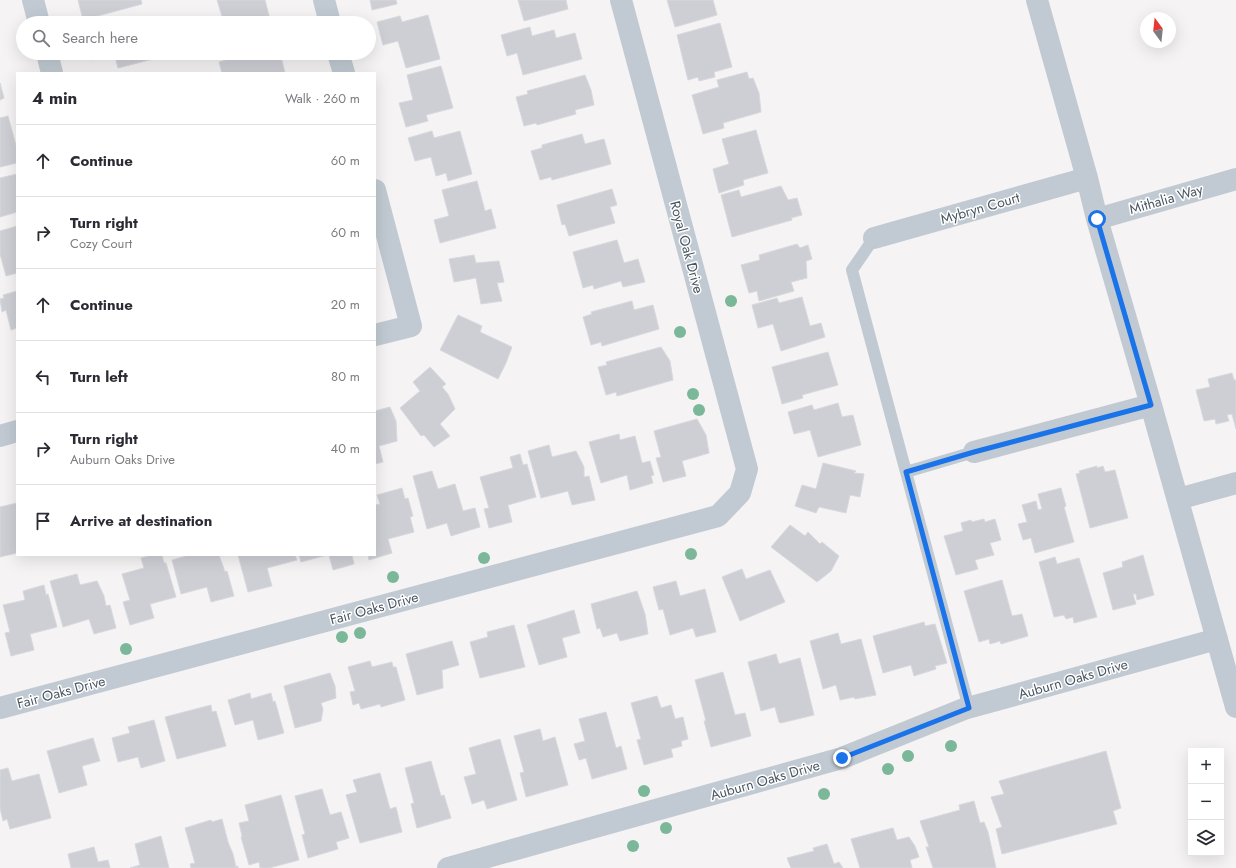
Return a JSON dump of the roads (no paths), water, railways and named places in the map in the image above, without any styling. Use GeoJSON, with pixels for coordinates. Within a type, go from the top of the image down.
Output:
{"type":"FeatureCollection","features":[{"type":"Feature","properties":{"kind":"street"},"geometry":{"type":"LineString","coordinates":[[33,0],[37,16]]}},
{"type":"Feature","properties":{"kind":"street"},"geometry":{"type":"LineString","coordinates":[[324,0],[328,16]]}},
{"type":"Feature","properties":{"kind":"street","name":"Royal Oak Drive"},"geometry":{"type":"LineString","coordinates":[[621,0],[747,469],[740,493]]}},
{"type":"Feature","properties":{"kind":"street"},"geometry":{"type":"LineString","coordinates":[[1037,0],[1097,219],[1178,499],[1236,708]]}},
{"type":"Feature","properties":{"kind":"street"},"geometry":{"type":"LineString","coordinates":[[49,60],[52,72]]}},
{"type":"Feature","properties":{"kind":"street"},"geometry":{"type":"LineString","coordinates":[[340,60],[344,72]]}},
{"type":"Feature","properties":{"kind":"street","name":"Mybryn Court"},"geometry":{"type":"LineString","coordinates":[[874,238],[1087,178]]}},
{"type":"Feature","properties":{"kind":"street","name":"Mithalia Way"},"geometry":{"type":"LineString","coordinates":[[1097,219],[1236,180]]}},
{"type":"Feature","properties":{"kind":"street"},"geometry":{"type":"LineString","coordinates":[[376,194],[412,326],[376,335]]}},
{"type":"Feature","properties":{"kind":"street"},"geometry":{"type":"LineString","coordinates":[[974,452],[1151,405]]}},
{"type":"Feature","properties":{"kind":"street"},"geometry":{"type":"LineString","coordinates":[[0,436],[16,431]]}},
{"type":"Feature","properties":{"kind":"street"},"geometry":{"type":"LineString","coordinates":[[1178,499],[1236,483]]}},
{"type":"Feature","properties":{"kind":"street","name":"Fair Oaks Drive"},"geometry":{"type":"LineString","coordinates":[[0,708],[718,516],[740,493]]}},
{"type":"Feature","properties":{"kind":"street","name":"Auburn Oaks Drive"},"geometry":{"type":"LineString","coordinates":[[448,868],[842,758],[969,708],[1217,639]]}},
{"type":"Feature","properties":{"kind":"lane"},"geometry":{"type":"LineString","coordinates":[[874,238],[852,270],[969,708]]}},
{"type":"Feature","properties":{"kind":"lane"},"geometry":{"type":"LineString","coordinates":[[906,472],[974,452]]}}]}
